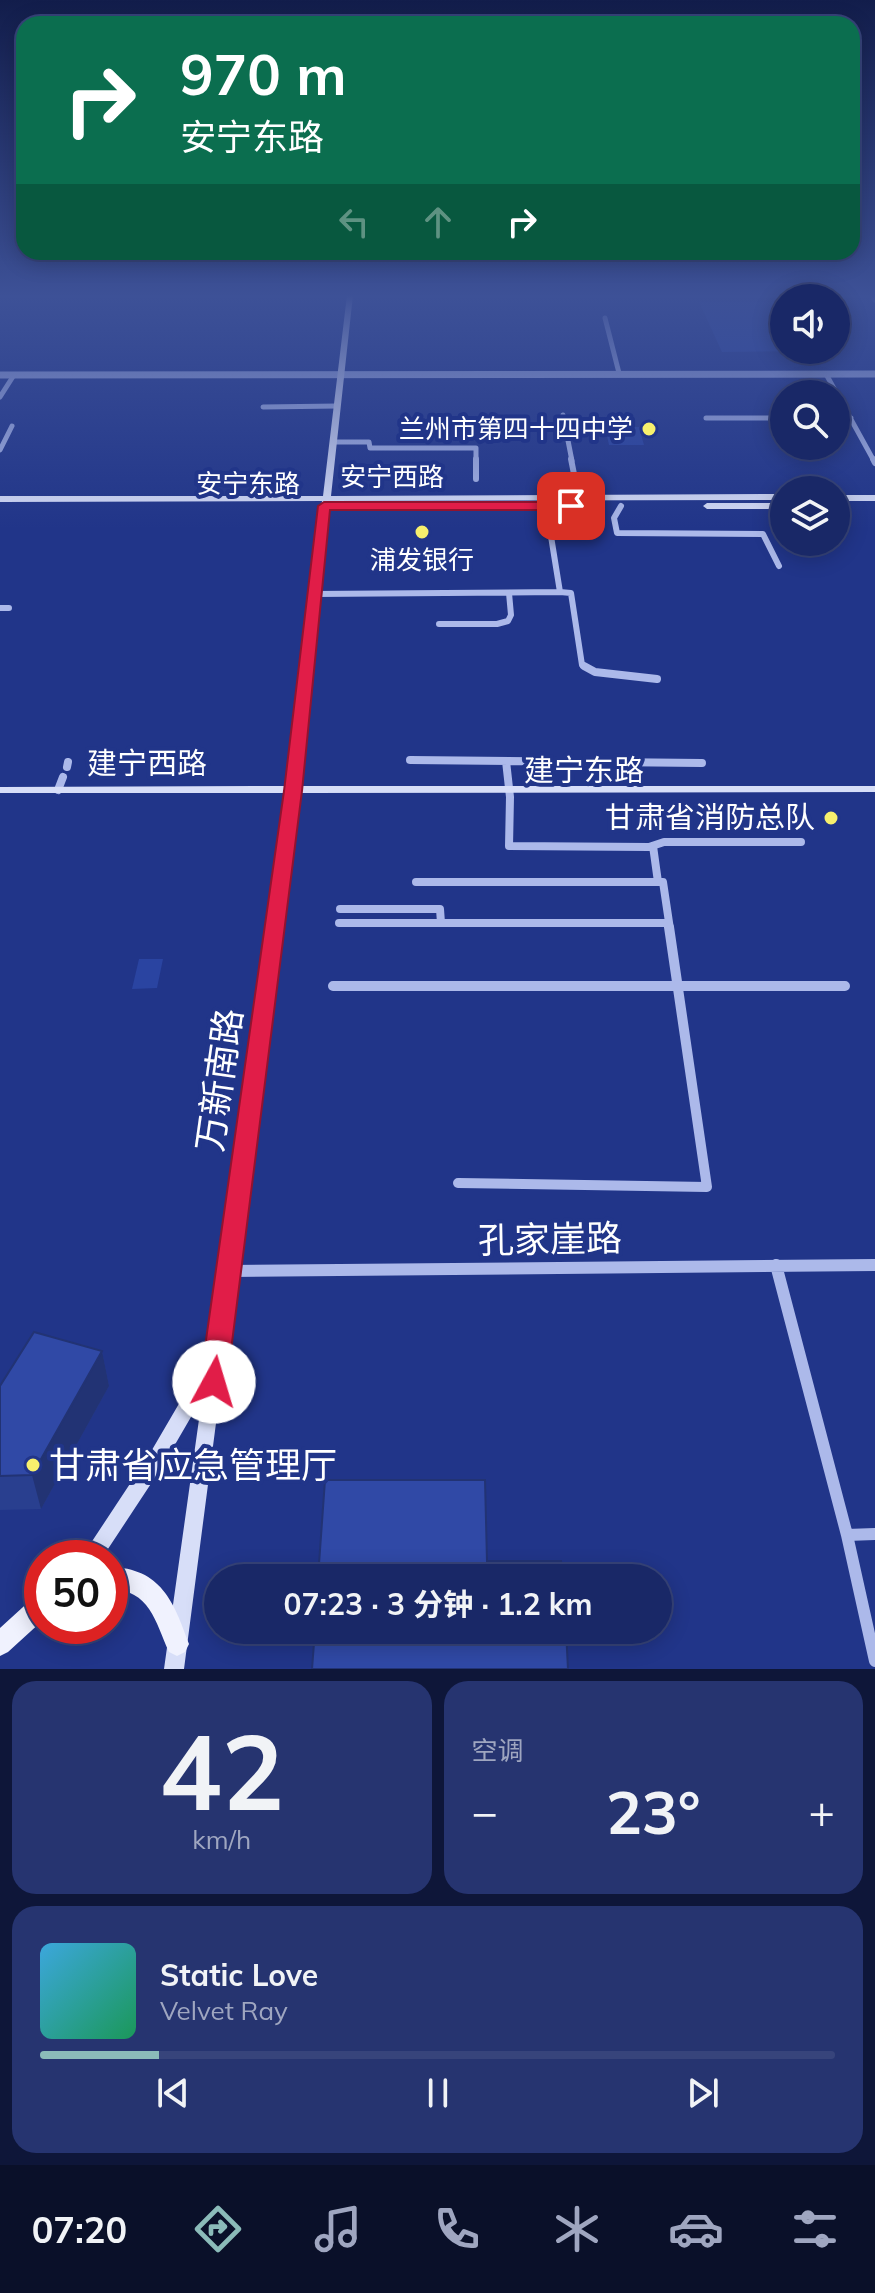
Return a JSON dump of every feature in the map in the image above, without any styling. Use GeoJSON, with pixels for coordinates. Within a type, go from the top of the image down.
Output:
{"type":"FeatureCollection","features":[{"type":"Feature","properties":{"kind":"main road","name":"万新南路"},"geometry":{"type":"LineString","coordinates":[[174,1669],[293,794],[341,373]]}},
{"type":"Feature","properties":{"kind":"main road"},"geometry":{"type":"LineString","coordinates":[[546,502],[770,497]]}},
{"type":"Feature","properties":{"kind":"main road"},"geometry":{"type":"LineString","coordinates":[[850,498],[875,498]]}},
{"type":"Feature","properties":{"kind":"main road","name":"安宁西路"},"geometry":{"type":"LineString","coordinates":[[0,499],[325,503]]}},
{"type":"Feature","properties":{"kind":"main road","name":"安宁东路"},"geometry":{"type":"LineString","coordinates":[[0,507],[546,502],[621,506],[770,506]]}},
{"type":"Feature","properties":{"kind":"main road"},"geometry":{"type":"LineString","coordinates":[[850,506],[875,506]]}},
{"type":"Feature","properties":{"kind":"main road","name":"建宁东路"},"geometry":{"type":"LineString","coordinates":[[510,794],[875,789]]}},
{"type":"Feature","properties":{"kind":"main road","name":"建宁西路"},"geometry":{"type":"LineString","coordinates":[[0,790],[293,794]]}},
{"type":"Feature","properties":{"kind":"main road","name":"建宁西路"},"geometry":{"type":"LineString","coordinates":[[0,796],[293,794]]}},
{"type":"Feature","properties":{"kind":"main road","name":"建宁东路"},"geometry":{"type":"LineString","coordinates":[[293,794],[875,795]]}},
{"type":"Feature","properties":{"kind":"main road"},"geometry":{"type":"LineString","coordinates":[[104,1540],[174,1434],[216,1354]]}},
{"type":"Feature","properties":{"kind":"main road"},"geometry":{"type":"LineString","coordinates":[[128,1581],[142,1584],[164,1607],[177,1644]]}},
{"type":"Feature","properties":{"kind":"main road"},"geometry":{"type":"LineString","coordinates":[[0,1644],[24,1622]]}},
{"type":"Feature","properties":{"kind":"street"},"geometry":{"type":"LineString","coordinates":[[826,374],[875,463]]}},
{"type":"Feature","properties":{"kind":"street"},"geometry":{"type":"LineString","coordinates":[[0,375],[875,374]]}},
{"type":"Feature","properties":{"kind":"street"},"geometry":{"type":"LineString","coordinates":[[0,397],[14,375]]}},
{"type":"Feature","properties":{"kind":"street"},"geometry":{"type":"LineString","coordinates":[[263,407],[337,406]]}},
{"type":"Feature","properties":{"kind":"street"},"geometry":{"type":"LineString","coordinates":[[563,415],[579,499]]}},
{"type":"Feature","properties":{"kind":"street"},"geometry":{"type":"LineString","coordinates":[[706,418],[770,418]]}},
{"type":"Feature","properties":{"kind":"street"},"geometry":{"type":"LineString","coordinates":[[0,450],[12,426]]}},
{"type":"Feature","properties":{"kind":"street"},"geometry":{"type":"LineString","coordinates":[[333,442],[369,442],[370,448],[476,448],[476,479]]}},
{"type":"Feature","properties":{"kind":"street"},"geometry":{"type":"LineString","coordinates":[[546,502],[560,592]]}},
{"type":"Feature","properties":{"kind":"street"},"geometry":{"type":"LineString","coordinates":[[621,506],[614,518],[617,533],[763,534],[779,566]]}},
{"type":"Feature","properties":{"kind":"street"},"geometry":{"type":"LineString","coordinates":[[439,624],[497,624],[508,621],[511,615],[509,593]]}},
{"type":"Feature","properties":{"kind":"street"},"geometry":{"type":"LineString","coordinates":[[315,594],[571,593],[582,665],[595,672],[657,679]]}},
{"type":"Feature","properties":{"kind":"street"},"geometry":{"type":"LineString","coordinates":[[0,608],[9,608]]}},
{"type":"Feature","properties":{"kind":"street"},"geometry":{"type":"LineString","coordinates":[[410,760],[702,763]]}},
{"type":"Feature","properties":{"kind":"street"},"geometry":{"type":"LineString","coordinates":[[506,761],[510,794],[509,846],[801,842]]}},
{"type":"Feature","properties":{"kind":"street"},"geometry":{"type":"LineString","coordinates":[[58,790],[63,777]]}},
{"type":"Feature","properties":{"kind":"street"},"geometry":{"type":"LineString","coordinates":[[653,846],[658,882]]}},
{"type":"Feature","properties":{"kind":"street"},"geometry":{"type":"LineString","coordinates":[[416,882],[663,882],[707,1187],[458,1183]]}},
{"type":"Feature","properties":{"kind":"street"},"geometry":{"type":"LineString","coordinates":[[340,909],[440,909],[441,923]]}},
{"type":"Feature","properties":{"kind":"street"},"geometry":{"type":"LineString","coordinates":[[339,923],[669,923]]}},
{"type":"Feature","properties":{"kind":"street"},"geometry":{"type":"LineString","coordinates":[[333,986],[845,986]]}},
{"type":"Feature","properties":{"kind":"street"},"geometry":{"type":"LineString","coordinates":[[776,1265],[847,1535],[875,1661]]}},
{"type":"Feature","properties":{"kind":"street","name":"孔家崖路"},"geometry":{"type":"LineString","coordinates":[[226,1271],[875,1265]]}},
{"type":"Feature","properties":{"kind":"street"},"geometry":{"type":"LineString","coordinates":[[847,1535],[875,1534]]}},
{"type":"Feature","properties":{"kind":"shaded area"},"geometry":{"type":"Polygon","coordinates":[[[605,427],[639,427],[644,445],[609,445],[605,427]]]}},
{"type":"Feature","properties":{"kind":"shaded area"},"geometry":{"type":"Polygon","coordinates":[[[139,959],[163,959],[157,988],[132,989],[139,959]]]}},
{"type":"Feature","properties":{"kind":"building"},"geometry":{"type":"Polygon","coordinates":[[[34,1332],[102,1351],[32,1475],[0,1476],[0,1386],[34,1332]]]}},
{"type":"Feature","properties":{"kind":"building"},"geometry":{"type":"Polygon","coordinates":[[[325,1480],[485,1480],[487,1561],[561,1561],[561,1564],[319,1564],[325,1480]]]}},
{"type":"Feature","properties":{"kind":"building"},"geometry":{"type":"Polygon","coordinates":[[[314,1644],[567,1644],[568,1669],[312,1669],[314,1644]]]}},
{"type":"Feature","properties":{"kind":"place","name":"兰州市第四十四中学"},"geometry":{"type":"Point","coordinates":[649,429]}},
{"type":"Feature","properties":{"kind":"place","name":"浦发银行"},"geometry":{"type":"Point","coordinates":[422,532]}},
{"type":"Feature","properties":{"kind":"place","name":"甘肃省消防总队"},"geometry":{"type":"Point","coordinates":[831,818]}},
{"type":"Feature","properties":{"kind":"place","name":"甘肃省应急管理厅"},"geometry":{"type":"Point","coordinates":[33,1465]}},
{"type":"Feature","properties":{"kind":"route"},"geometry":{"type":"LineString","coordinates":[[214,1382],[226,1271],[293,791],[324,506],[571,506]]}}]}
